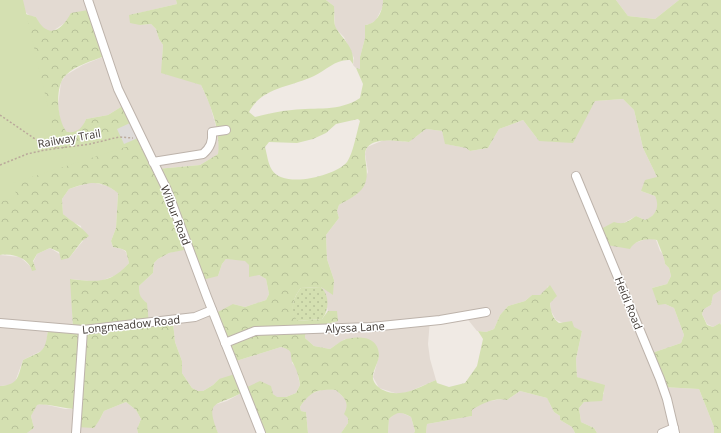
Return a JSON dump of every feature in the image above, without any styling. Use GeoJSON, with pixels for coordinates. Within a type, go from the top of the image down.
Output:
{"type":"FeatureCollection","features":[{"type":"Feature","properties":{"kind":"street","name":"Wilbur Road"},"geometry":{"type":"LineString","coordinates":[[88,0],[118,89],[167,190],[212,310],[261,433]]}},
{"type":"Feature","properties":{"kind":"street"},"geometry":{"type":"LineString","coordinates":[[153,162],[203,154],[209,149],[213,139],[212,132],[226,130]]}},
{"type":"Feature","properties":{"kind":"street","name":"Heidi Road"},"geometry":{"type":"LineString","coordinates":[[576,176],[660,379],[674,430]]}},
{"type":"Feature","properties":{"kind":"street","name":"Longmeadow Road"},"geometry":{"type":"LineString","coordinates":[[0,323],[83,330],[195,317],[212,310]]}},
{"type":"Feature","properties":{"kind":"street","name":"Alyssa Lane"},"geometry":{"type":"LineString","coordinates":[[225,343],[255,331],[371,327],[440,320],[486,312]]}},
{"type":"Feature","properties":{"kind":"street"},"geometry":{"type":"LineString","coordinates":[[76,433],[83,330]]}},
{"type":"Feature","properties":{"kind":"street"},"geometry":{"type":"LineString","coordinates":[[662,433],[674,430]]}},
{"type":"Feature","properties":{"kind":"path"},"geometry":{"type":"LineString","coordinates":[[0,115],[41,143],[60,148]]}},
{"type":"Feature","properties":{"kind":"path","name":"Railway Trail"},"geometry":{"type":"LineString","coordinates":[[0,165],[27,154],[90,144],[119,137],[128,137],[143,142]]}},
{"type":"Feature","properties":{"kind":"shaded area"},"geometry":{"type":"Polygon","coordinates":[[[12,0],[176,0],[177,4],[130,15],[140,25],[151,24],[156,29],[159,39],[163,45],[162,60],[201,85],[210,105],[220,141],[218,154],[200,165],[157,169],[124,105],[108,115],[86,119],[83,127],[75,133],[67,132],[61,127],[58,106],[61,82],[66,75],[83,65],[105,56],[66,22],[53,31],[48,32],[41,28],[36,17],[30,16],[12,0]]]}},
{"type":"Feature","properties":{"kind":"shaded area"},"geometry":{"type":"Polygon","coordinates":[[[326,0],[383,0],[383,6],[376,20],[365,25],[365,38],[360,57],[360,69],[353,65],[354,58],[344,37],[335,28],[334,6],[326,0]]]}},
{"type":"Feature","properties":{"kind":"shaded area"},"geometry":{"type":"Polygon","coordinates":[[[616,0],[679,0],[655,19],[628,16],[616,0]]]}},
{"type":"Feature","properties":{"kind":"shaded area"},"geometry":{"type":"Polygon","coordinates":[[[623,99],[634,110],[643,148],[657,177],[641,191],[655,196],[658,202],[657,211],[650,218],[645,220],[636,216],[622,224],[632,244],[649,238],[656,240],[660,251],[664,255],[665,264],[669,268],[671,276],[667,284],[652,288],[665,304],[674,308],[684,335],[681,343],[649,354],[662,387],[699,389],[714,427],[714,433],[597,433],[594,428],[581,422],[579,408],[584,402],[604,394],[604,387],[577,377],[576,359],[582,331],[556,320],[551,311],[550,302],[556,297],[548,286],[546,291],[540,295],[532,295],[525,301],[508,306],[500,315],[494,329],[486,332],[477,331],[465,316],[430,320],[428,344],[430,359],[436,380],[408,392],[398,394],[379,388],[373,377],[379,356],[345,339],[330,349],[314,346],[305,338],[305,335],[312,328],[336,322],[328,311],[321,287],[334,280],[327,259],[326,235],[339,218],[337,211],[339,205],[357,194],[368,172],[365,154],[367,147],[384,140],[409,142],[426,129],[442,131],[446,144],[466,148],[470,151],[488,148],[499,129],[523,120],[539,141],[595,101],[623,99]]]}},
{"type":"Feature","properties":{"kind":"shaded area"},"geometry":{"type":"Polygon","coordinates":[[[130,123],[138,138],[124,144],[117,129],[130,123]]]}},
{"type":"Feature","properties":{"kind":"shaded area"},"geometry":{"type":"Polygon","coordinates":[[[91,182],[108,186],[118,193],[116,228],[111,241],[113,247],[122,249],[126,252],[129,263],[119,274],[98,282],[71,279],[73,329],[48,329],[46,346],[43,350],[23,360],[15,382],[10,385],[0,386],[0,255],[20,257],[31,267],[37,254],[50,248],[66,258],[69,258],[83,241],[81,226],[72,222],[63,214],[62,199],[69,189],[91,182]]]}},
{"type":"Feature","properties":{"kind":"shaded area"},"geometry":{"type":"Polygon","coordinates":[[[189,248],[218,276],[222,264],[226,259],[245,260],[259,275],[266,279],[269,294],[266,300],[245,307],[233,304],[233,362],[281,347],[288,349],[292,352],[292,363],[296,367],[300,385],[296,393],[286,397],[276,397],[273,394],[243,389],[219,379],[203,391],[198,391],[192,388],[182,373],[182,361],[175,342],[173,322],[151,325],[139,293],[139,286],[153,273],[154,263],[158,259],[169,253],[189,248]]]}},
{"type":"Feature","properties":{"kind":"shaded area"},"geometry":{"type":"Polygon","coordinates":[[[721,290],[721,325],[720,323],[713,327],[707,324],[702,314],[704,309],[711,305],[713,295],[721,290]]]}},
{"type":"Feature","properties":{"kind":"shaded area"},"geometry":{"type":"Polygon","coordinates":[[[324,389],[336,390],[348,402],[348,407],[345,414],[348,418],[348,423],[341,433],[308,433],[306,412],[301,411],[300,407],[308,395],[324,389]]]}},
{"type":"Feature","properties":{"kind":"shaded area"},"geometry":{"type":"Polygon","coordinates":[[[520,391],[547,398],[554,412],[560,416],[560,420],[572,427],[575,433],[426,433],[427,424],[472,416],[472,410],[484,402],[502,399],[507,400],[520,391]]]}},
{"type":"Feature","properties":{"kind":"shaded area"},"geometry":{"type":"Polygon","coordinates":[[[243,392],[260,433],[218,433],[211,418],[211,411],[214,405],[227,401],[243,392]]]}},
{"type":"Feature","properties":{"kind":"shaded area"},"geometry":{"type":"Polygon","coordinates":[[[126,402],[136,410],[141,419],[137,429],[138,433],[27,433],[34,428],[31,416],[36,405],[43,404],[65,409],[76,409],[97,422],[104,411],[126,402]]]}},
{"type":"Feature","properties":{"kind":"shaded area"},"geometry":{"type":"Polygon","coordinates":[[[400,412],[411,417],[415,431],[414,433],[388,433],[389,419],[396,413],[400,412]]]}},
{"type":"Feature","properties":{"kind":"green space"},"geometry":{"type":"Polygon","coordinates":[[[0,0],[17,11],[36,17],[40,24],[49,30],[54,30],[63,25],[71,13],[88,10],[105,56],[74,69],[62,80],[58,95],[58,104],[64,127],[67,132],[74,132],[81,128],[86,119],[108,115],[124,105],[157,169],[200,165],[218,154],[219,145],[217,128],[212,110],[201,85],[161,73],[163,45],[159,39],[156,29],[151,24],[140,25],[130,23],[129,15],[177,4],[176,0],[326,0],[334,6],[335,26],[350,48],[353,64],[350,60],[340,61],[314,76],[261,97],[249,112],[255,117],[287,110],[336,107],[360,98],[363,84],[356,68],[360,69],[360,57],[365,38],[365,25],[376,20],[382,8],[383,0],[616,0],[628,16],[655,19],[679,0],[721,0],[721,290],[713,295],[711,305],[704,309],[702,314],[707,325],[713,327],[720,323],[721,325],[721,433],[714,433],[714,427],[699,389],[662,387],[649,354],[681,343],[684,335],[674,308],[665,304],[658,305],[652,288],[667,284],[671,276],[669,268],[665,264],[657,240],[642,240],[630,249],[607,245],[599,230],[614,222],[625,222],[636,216],[645,220],[652,216],[657,207],[655,196],[641,191],[645,180],[657,177],[643,148],[634,110],[623,99],[595,101],[573,143],[539,141],[523,120],[499,129],[488,148],[470,151],[466,148],[445,144],[442,131],[426,129],[409,142],[390,140],[375,142],[370,145],[366,149],[365,156],[367,175],[366,182],[356,195],[339,205],[337,211],[339,218],[326,235],[327,259],[334,280],[333,295],[321,287],[301,288],[293,304],[295,317],[298,321],[322,319],[328,311],[337,311],[338,321],[312,328],[305,335],[305,338],[314,346],[330,349],[340,342],[351,338],[362,338],[372,341],[378,349],[379,355],[373,376],[374,381],[377,386],[383,390],[403,393],[417,389],[436,380],[437,383],[449,387],[465,383],[477,366],[483,339],[478,331],[486,332],[494,329],[500,315],[508,306],[525,301],[532,295],[540,295],[550,285],[557,296],[550,303],[553,317],[559,323],[572,321],[574,327],[582,331],[576,359],[577,377],[605,385],[602,401],[584,402],[579,408],[581,422],[594,428],[597,433],[575,433],[572,427],[560,420],[560,416],[554,412],[547,398],[520,391],[507,400],[498,399],[480,405],[472,410],[472,416],[427,424],[426,433],[414,433],[415,431],[411,417],[400,413],[389,419],[388,433],[341,433],[348,423],[348,418],[344,414],[347,406],[346,401],[336,390],[324,390],[311,394],[300,407],[301,411],[306,412],[308,433],[260,433],[243,392],[220,402],[213,409],[212,414],[218,433],[138,433],[137,429],[141,419],[136,410],[126,402],[104,411],[94,428],[76,427],[76,409],[37,405],[31,416],[34,428],[27,433],[0,433],[0,386],[14,382],[19,375],[23,360],[42,350],[46,343],[48,329],[73,328],[70,279],[88,281],[102,280],[116,275],[129,263],[126,251],[113,247],[111,241],[116,228],[118,193],[105,185],[94,183],[69,189],[62,199],[63,214],[89,236],[82,241],[69,258],[61,260],[59,252],[50,248],[37,254],[33,261],[36,270],[32,271],[30,266],[19,257],[0,255],[0,0]],[[358,119],[336,124],[326,133],[313,139],[297,143],[269,142],[265,147],[272,170],[278,176],[298,180],[321,176],[341,167],[347,162],[351,154],[360,121],[358,119]],[[189,249],[169,253],[158,259],[154,263],[153,273],[139,286],[139,289],[141,298],[147,303],[149,324],[173,322],[175,342],[182,361],[182,373],[192,388],[198,391],[203,391],[219,379],[235,374],[243,389],[260,381],[271,386],[273,394],[277,397],[286,397],[296,393],[300,382],[290,351],[281,347],[233,362],[214,314],[233,304],[245,307],[266,300],[269,294],[266,279],[259,275],[249,277],[249,265],[245,261],[226,259],[222,264],[218,276],[202,280],[189,249]]]}},
{"type":"Feature","properties":{"kind":"green space"},"geometry":{"type":"Polygon","coordinates":[[[0,0],[23,0],[58,150],[116,131],[123,126],[124,121],[138,146],[132,145],[13,183],[17,197],[0,202],[0,0]]]}},
{"type":"Feature","properties":{"kind":"green space"},"geometry":{"type":"Polygon","coordinates":[[[321,287],[326,295],[328,303],[322,319],[297,321],[293,313],[293,304],[298,292],[301,288],[321,287]]]}}]}
